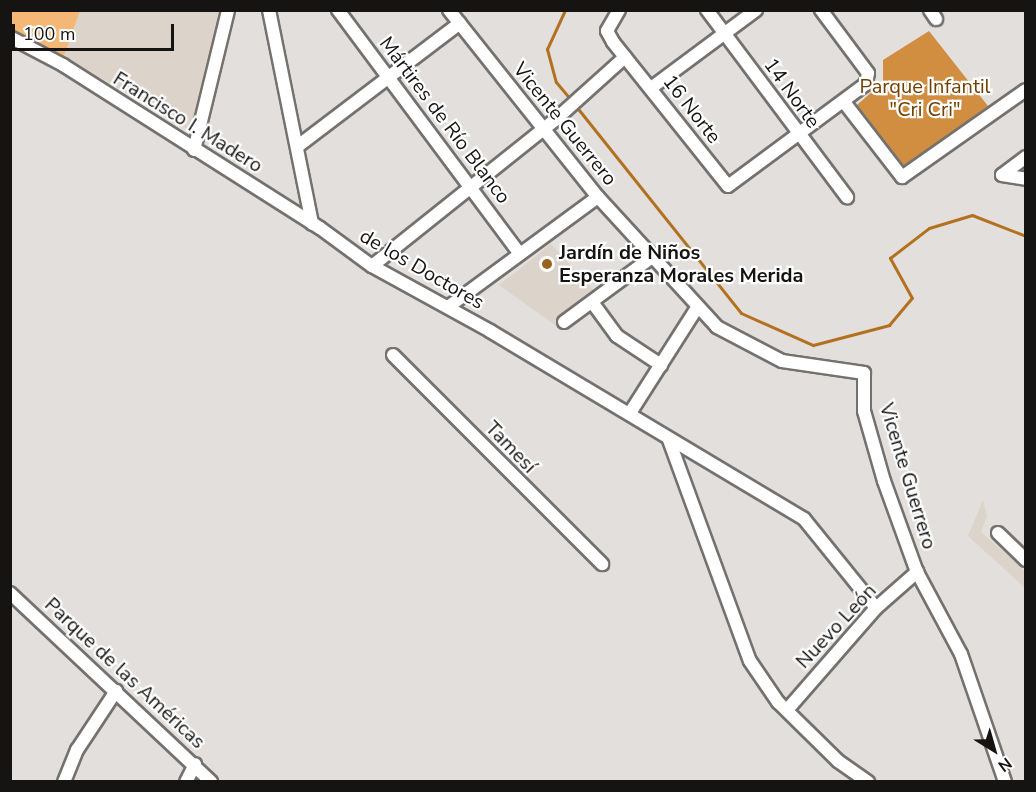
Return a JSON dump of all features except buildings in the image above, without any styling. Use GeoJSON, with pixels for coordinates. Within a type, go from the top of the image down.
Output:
{"type":"FeatureCollection","features":[{"type":"Feature","properties":{"kind":"street"},"geometry":{"type":"LineString","coordinates":[[194,150],[228,10]]}},
{"type":"Feature","properties":{"kind":"street"},"geometry":{"type":"LineString","coordinates":[[269,10],[312,224]]}},
{"type":"Feature","properties":{"kind":"street","name":"Mártires de Río Blanco"},"geometry":{"type":"LineString","coordinates":[[338,10],[387,78],[472,186],[520,254]]}},
{"type":"Feature","properties":{"kind":"street","name":"Vicente Guerrero"},"geometry":{"type":"LineString","coordinates":[[449,10],[542,130],[598,197],[655,255],[697,308],[717,327],[782,362],[864,370],[864,411],[917,573],[961,654],[1005,782]]}},
{"type":"Feature","properties":{"kind":"street","name":"16 Norte"},"geometry":{"type":"LineString","coordinates":[[619,10],[607,32],[624,57],[728,186],[798,134]]}},
{"type":"Feature","properties":{"kind":"street","name":"14 Norte"},"geometry":{"type":"LineString","coordinates":[[707,10],[847,197]]}},
{"type":"Feature","properties":{"kind":"street"},"geometry":{"type":"LineString","coordinates":[[651,88],[756,10]]}},
{"type":"Feature","properties":{"kind":"street"},"geometry":{"type":"LineString","coordinates":[[798,134],[866,84],[868,73],[821,10]]}},
{"type":"Feature","properties":{"kind":"street"},"geometry":{"type":"LineString","coordinates":[[298,146],[460,23]]}},
{"type":"Feature","properties":{"kind":"street","name":"Francisco I. Madero"},"geometry":{"type":"LineString","coordinates":[[10,37],[63,65],[312,224]]}},
{"type":"Feature","properties":{"kind":"street"},"geometry":{"type":"LineString","coordinates":[[372,266],[555,120],[624,57]]}},
{"type":"Feature","properties":{"kind":"street"},"geometry":{"type":"LineString","coordinates":[[844,102],[903,177],[1026,90]]}},
{"type":"Feature","properties":{"kind":"street"},"geometry":{"type":"LineString","coordinates":[[1026,157],[1002,175],[1026,179]]}},
{"type":"Feature","properties":{"kind":"street"},"geometry":{"type":"LineString","coordinates":[[448,307],[598,197]]}},
{"type":"Feature","properties":{"kind":"street","name":"de los Doctores"},"geometry":{"type":"LineString","coordinates":[[312,224],[372,266],[448,307],[804,519],[876,608]]}},
{"type":"Feature","properties":{"kind":"street"},"geometry":{"type":"LineString","coordinates":[[564,322],[655,255]]}},
{"type":"Feature","properties":{"kind":"street"},"geometry":{"type":"LineString","coordinates":[[592,302],[617,336],[661,365]]}},
{"type":"Feature","properties":{"kind":"street"},"geometry":{"type":"LineString","coordinates":[[630,414],[697,308]]}},
{"type":"Feature","properties":{"kind":"street","name":"Tamesí"},"geometry":{"type":"LineString","coordinates":[[393,355],[602,564]]}},
{"type":"Feature","properties":{"kind":"street"},"geometry":{"type":"LineString","coordinates":[[669,440],[750,661],[766,688],[787,710],[838,761],[868,782]]}},
{"type":"Feature","properties":{"kind":"street"},"geometry":{"type":"LineString","coordinates":[[998,533],[1026,560]]}},
{"type":"Feature","properties":{"kind":"street","name":"Nuevo León"},"geometry":{"type":"LineString","coordinates":[[787,710],[876,608],[917,573]]}},
{"type":"Feature","properties":{"kind":"street","name":"Parque de las Américas"},"geometry":{"type":"LineString","coordinates":[[10,593],[195,764],[211,782]]}},
{"type":"Feature","properties":{"kind":"street"},"geometry":{"type":"LineString","coordinates":[[64,782],[77,750],[116,691]]}},
{"type":"Feature","properties":{"kind":"street"},"geometry":{"type":"LineString","coordinates":[[186,782],[195,764]]}},
{"type":"Feature","properties":{"kind":"shaded area"},"geometry":{"type":"Polygon","coordinates":[[[11,11],[80,11],[64,56],[11,32],[11,11]]]}},
{"type":"Feature","properties":{"kind":"shaded area"},"geometry":{"type":"Polygon","coordinates":[[[80,11],[225,11],[190,131],[64,56],[80,11]]]}},
{"type":"Feature","properties":{"kind":"shaded area","name":"Jardín de Niños Esperanza Morales Merida"},"geometry":{"type":"Polygon","coordinates":[[[551,244],[597,294],[555,325],[499,285],[551,244]]]}},
{"type":"Feature","properties":{"kind":"shaded area"},"geometry":{"type":"Polygon","coordinates":[[[983,500],[987,516],[981,532],[1025,571],[1025,588],[968,536],[983,500]]]}},
{"type":"Feature","properties":{"kind":"green space","name":"Parque Infantil \"Cri Cri\""},"geometry":{"type":"Polygon","coordinates":[[[929,31],[988,106],[903,168],[857,105],[883,82],[883,60],[929,31]]]}},
{"type":"Feature","properties":{"kind":"waterway"},"geometry":{"type":"LineString","coordinates":[[565,10],[547,49],[556,82],[571,100]]}},
{"type":"Feature","properties":{"kind":"waterway"},"geometry":{"type":"LineString","coordinates":[[575,105],[741,313],[813,345],[889,325],[912,298],[890,258],[929,228],[972,215],[1026,236]]}},
{"type":"Feature","properties":{"kind":"place","name":"Jardín de Niños Esperanza Morales Merida"},"geometry":{"type":"Point","coordinates":[547,264]}}]}
